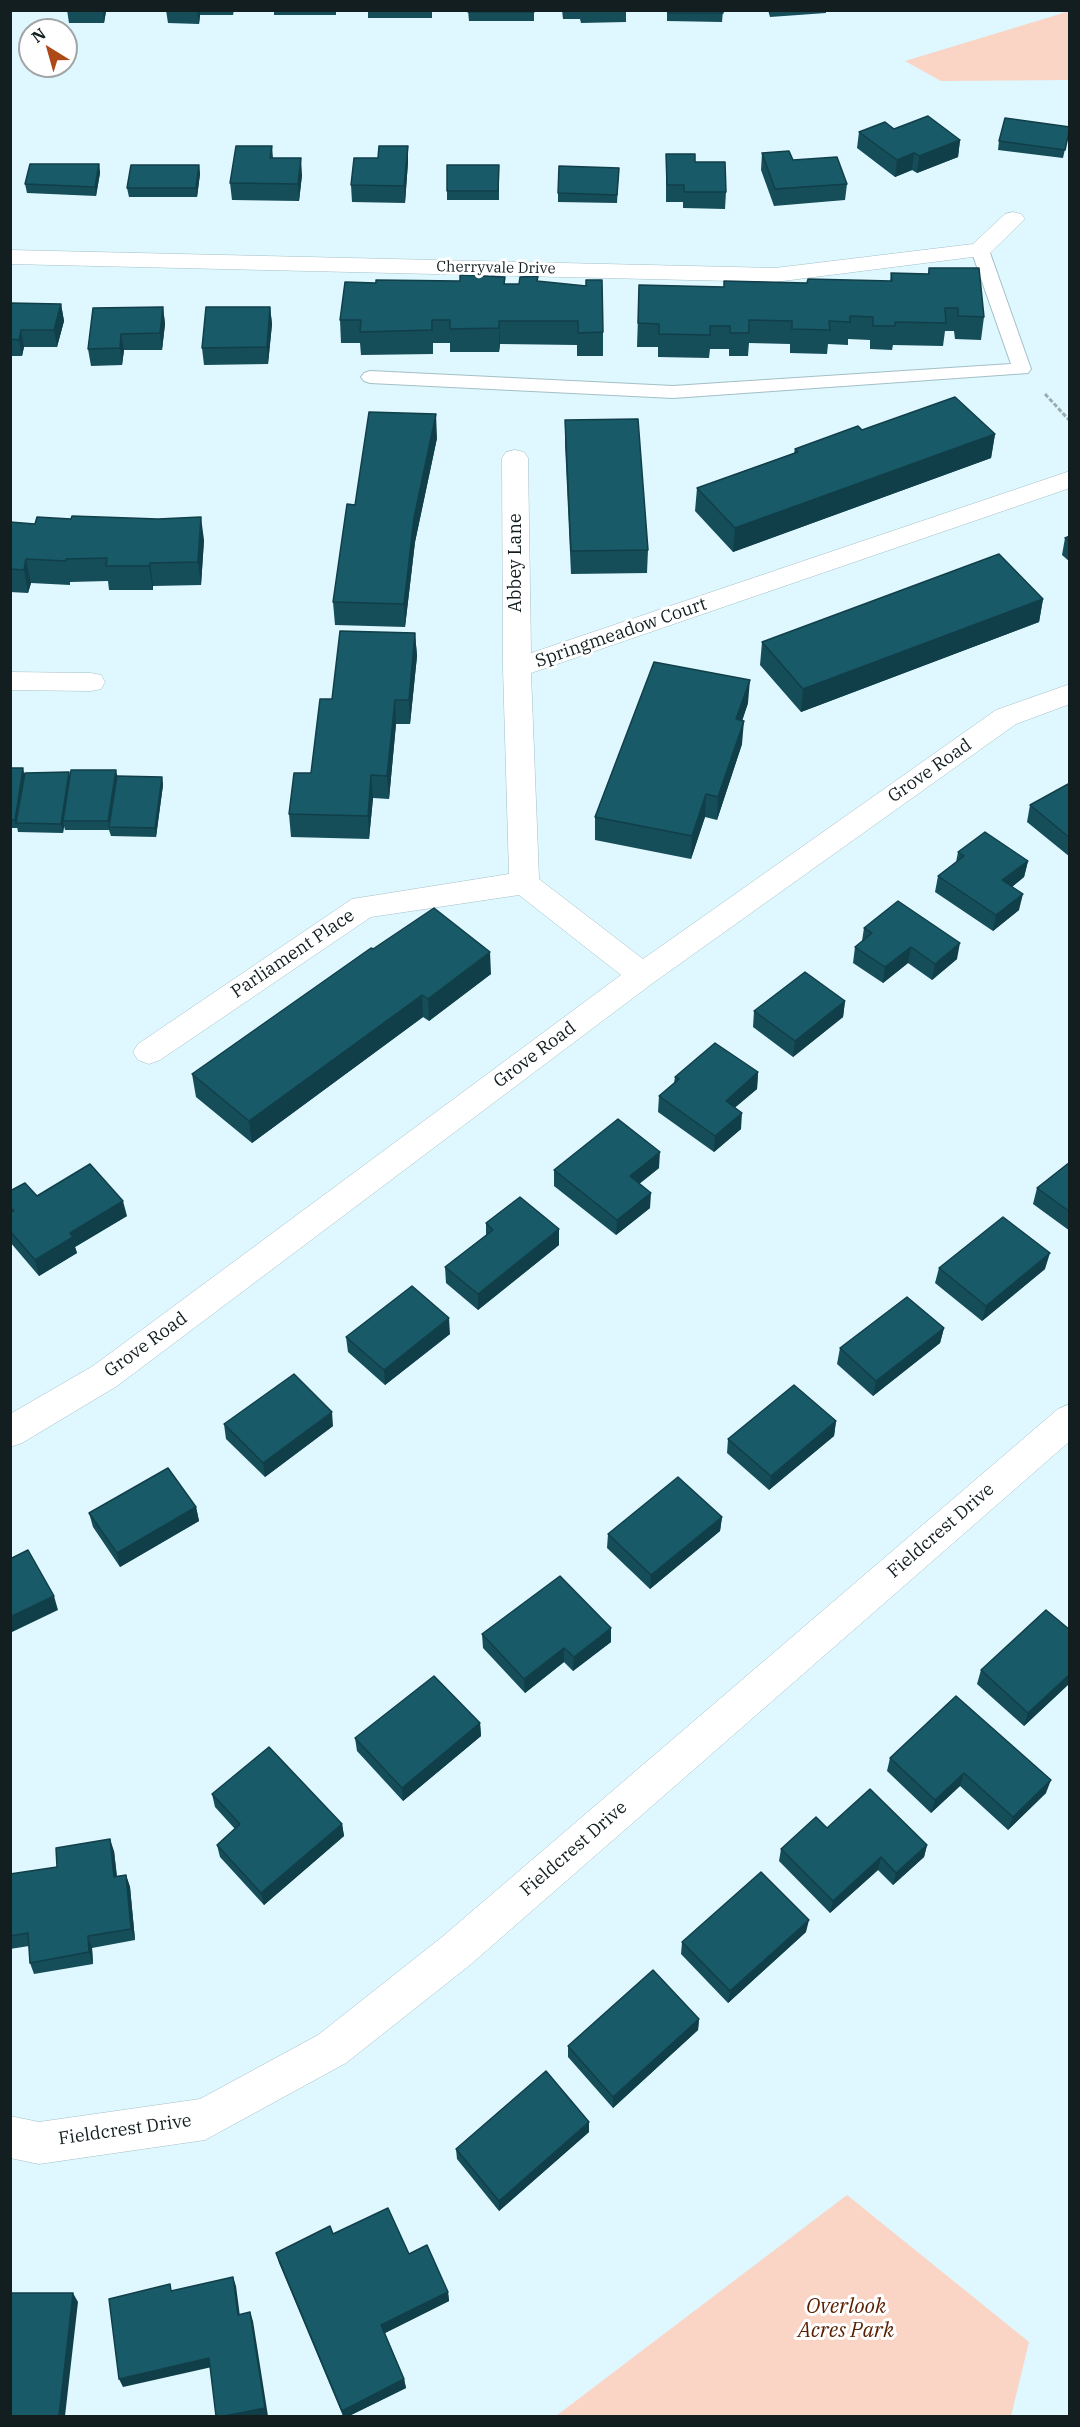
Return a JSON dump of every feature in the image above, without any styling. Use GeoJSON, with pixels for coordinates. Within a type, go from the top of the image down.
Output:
{"type":"FeatureCollection","features":[{"type":"Feature","properties":{"kind":"street"},"geometry":{"type":"LineString","coordinates":[[980,250],[1013,219]]}},
{"type":"Feature","properties":{"kind":"street","name":"Cherryvale Drive"},"geometry":{"type":"LineString","coordinates":[[10,257],[775,275],[980,250]]}},
{"type":"Feature","properties":{"kind":"street","name":"Abbey Lane"},"geometry":{"type":"LineString","coordinates":[[515,458],[517,668]]}},
{"type":"Feature","properties":{"kind":"street","name":"Springmeadow Court"},"geometry":{"type":"LineString","coordinates":[[524,884],[517,668],[1070,479]]}},
{"type":"Feature","properties":{"kind":"street"},"geometry":{"type":"LineString","coordinates":[[10,681],[91,682]]}},
{"type":"Feature","properties":{"kind":"street","name":"Grove Road"},"geometry":{"type":"LineString","coordinates":[[10,1432],[105,1376],[642,975],[1005,717],[1070,693]]}},
{"type":"Feature","properties":{"kind":"street"},"geometry":{"type":"LineString","coordinates":[[524,884],[642,975]]}},
{"type":"Feature","properties":{"kind":"street","name":"Parliament Place"},"geometry":{"type":"LineString","coordinates":[[149,1052],[363,907],[524,884]]}},
{"type":"Feature","properties":{"kind":"street","name":"Fieldcrest Drive"},"geometry":{"type":"LineString","coordinates":[[10,2137],[39,2143],[205,2119],[332,2049],[456,1951],[1070,1419]]}},
{"type":"Feature","properties":{"kind":"lane"},"geometry":{"type":"LineString","coordinates":[[370,377],[674,392],[1022,369],[980,250]]}},
{"type":"Feature","properties":{"kind":"green space"},"geometry":{"type":"Polygon","coordinates":[[[1070,11],[1069,80],[941,81],[905,61],[1070,11]]]}},
{"type":"Feature","properties":{"kind":"green space","name":"Overlook Acres Park"},"geometry":{"type":"Polygon","coordinates":[[[847,2195],[1029,2342],[1011,2416],[556,2416],[847,2195]]]}},
{"type":"Feature","properties":{"kind":"building"},"geometry":{"type":"Polygon","coordinates":[[[468,10],[534,10],[534,12],[468,12],[468,10]]]}},
{"type":"Feature","properties":{"kind":"building"},"geometry":{"type":"Polygon","coordinates":[[[668,10],[723,10],[723,13],[668,13],[668,10]]]}},
{"type":"Feature","properties":{"kind":"building"},"geometry":{"type":"Polygon","coordinates":[[[928,116],[960,140],[919,156],[914,153],[897,160],[859,132],[885,122],[894,129],[928,116]]]}},
{"type":"Feature","properties":{"kind":"building"},"geometry":{"type":"Polygon","coordinates":[[[1005,118],[1070,127],[1065,150],[999,141],[1005,118]]]}},
{"type":"Feature","properties":{"kind":"building"},"geometry":{"type":"Polygon","coordinates":[[[236,146],[272,146],[270,158],[301,158],[298,184],[230,183],[236,146]]]}},
{"type":"Feature","properties":{"kind":"building"},"geometry":{"type":"Polygon","coordinates":[[[379,146],[408,146],[404,186],[351,185],[354,158],[378,158],[379,146]]]}},
{"type":"Feature","properties":{"kind":"building"},"geometry":{"type":"Polygon","coordinates":[[[789,151],[793,160],[837,157],[847,184],[775,189],[762,153],[789,151]]]}},
{"type":"Feature","properties":{"kind":"building"},"geometry":{"type":"Polygon","coordinates":[[[666,154],[695,154],[695,162],[725,162],[726,192],[684,192],[684,185],[667,185],[666,154]]]}},
{"type":"Feature","properties":{"kind":"building"},"geometry":{"type":"Polygon","coordinates":[[[30,164],[99,164],[95,187],[25,184],[30,164]]]}},
{"type":"Feature","properties":{"kind":"building"},"geometry":{"type":"Polygon","coordinates":[[[131,165],[199,165],[196,188],[127,188],[131,165]]]}},
{"type":"Feature","properties":{"kind":"building"},"geometry":{"type":"Polygon","coordinates":[[[447,165],[499,165],[498,191],[447,191],[447,165]]]}},
{"type":"Feature","properties":{"kind":"building"},"geometry":{"type":"Polygon","coordinates":[[[559,166],[619,168],[617,195],[558,193],[559,166]]]}},
{"type":"Feature","properties":{"kind":"building"},"geometry":{"type":"Polygon","coordinates":[[[929,268],[979,268],[984,317],[958,316],[958,308],[945,308],[946,323],[895,322],[895,326],[873,326],[873,317],[850,316],[850,322],[829,321],[830,330],[792,329],[792,321],[749,320],[749,333],[730,333],[730,326],[710,326],[710,335],[659,334],[659,324],[638,323],[639,285],[724,287],[724,281],[807,283],[808,279],[892,281],[891,273],[929,274],[929,268]]]}},
{"type":"Feature","properties":{"kind":"building"},"geometry":{"type":"Polygon","coordinates":[[[460,275],[505,277],[504,284],[519,284],[520,277],[538,276],[537,281],[586,286],[586,280],[602,280],[603,332],[578,333],[578,321],[499,321],[499,328],[450,329],[450,320],[432,320],[432,330],[360,332],[361,320],[340,320],[345,282],[460,281],[460,275]]]}},
{"type":"Feature","properties":{"kind":"building"},"geometry":{"type":"Polygon","coordinates":[[[10,303],[61,304],[54,330],[21,330],[19,340],[10,339],[10,303]]]}},
{"type":"Feature","properties":{"kind":"building"},"geometry":{"type":"Polygon","coordinates":[[[163,307],[160,333],[121,334],[120,348],[88,349],[93,308],[163,307]]]}},
{"type":"Feature","properties":{"kind":"building"},"geometry":{"type":"Polygon","coordinates":[[[206,307],[270,307],[267,347],[202,348],[206,307]]]}},
{"type":"Feature","properties":{"kind":"building"},"geometry":{"type":"Polygon","coordinates":[[[955,397],[995,434],[735,528],[697,488],[798,452],[795,449],[858,426],[862,430],[955,397]]]}},
{"type":"Feature","properties":{"kind":"building"},"geometry":{"type":"Polygon","coordinates":[[[369,412],[436,414],[414,518],[404,604],[333,602],[347,504],[355,505],[369,412]]]}},
{"type":"Feature","properties":{"kind":"building"},"geometry":{"type":"Polygon","coordinates":[[[638,419],[648,550],[571,551],[565,420],[638,419]]]}},
{"type":"Feature","properties":{"kind":"building"},"geometry":{"type":"Polygon","coordinates":[[[72,516],[158,519],[201,517],[198,562],[150,563],[149,566],[106,566],[107,558],[66,559],[66,561],[26,559],[24,570],[10,569],[10,522],[35,524],[37,517],[71,519],[72,516]]]}},
{"type":"Feature","properties":{"kind":"building"},"geometry":{"type":"Polygon","coordinates":[[[999,554],[1043,599],[803,689],[762,642],[999,554]]]}},
{"type":"Feature","properties":{"kind":"building"},"geometry":{"type":"Polygon","coordinates":[[[340,631],[415,633],[409,700],[395,700],[387,776],[371,775],[368,816],[289,814],[294,773],[311,773],[320,699],[332,699],[340,631]]]}},
{"type":"Feature","properties":{"kind":"building"},"geometry":{"type":"Polygon","coordinates":[[[654,662],[750,680],[736,719],[744,721],[718,797],[706,794],[692,836],[595,817],[654,662]]]}},
{"type":"Feature","properties":{"kind":"building"},"geometry":{"type":"Polygon","coordinates":[[[10,768],[23,768],[15,820],[10,820],[10,768]]]}},
{"type":"Feature","properties":{"kind":"building"},"geometry":{"type":"Polygon","coordinates":[[[71,770],[116,770],[108,821],[63,821],[71,770]]]}},
{"type":"Feature","properties":{"kind":"building"},"geometry":{"type":"Polygon","coordinates":[[[69,772],[61,824],[16,823],[25,773],[69,772]]]}},
{"type":"Feature","properties":{"kind":"building"},"geometry":{"type":"Polygon","coordinates":[[[117,776],[162,777],[155,828],[109,827],[117,776]]]}},
{"type":"Feature","properties":{"kind":"building"},"geometry":{"type":"Polygon","coordinates":[[[1070,783],[1070,838],[1030,805],[1070,783]]]}},
{"type":"Feature","properties":{"kind":"building"},"geometry":{"type":"Polygon","coordinates":[[[985,832],[1028,861],[1002,880],[1023,894],[996,915],[938,876],[964,856],[958,852],[985,832]]]}},
{"type":"Feature","properties":{"kind":"building"},"geometry":{"type":"Polygon","coordinates":[[[898,901],[960,943],[935,964],[911,947],[885,967],[855,947],[872,933],[864,928],[898,901]]]}},
{"type":"Feature","properties":{"kind":"building"},"geometry":{"type":"Polygon","coordinates":[[[434,908],[490,952],[428,999],[422,995],[249,1121],[192,1074],[371,948],[373,949],[434,908]]]}},
{"type":"Feature","properties":{"kind":"building"},"geometry":{"type":"Polygon","coordinates":[[[805,972],[845,1001],[795,1041],[754,1011],[805,972]]]}},
{"type":"Feature","properties":{"kind":"building"},"geometry":{"type":"Polygon","coordinates":[[[715,1043],[758,1072],[726,1101],[742,1113],[715,1136],[659,1096],[679,1079],[675,1077],[715,1043]]]}},
{"type":"Feature","properties":{"kind":"building"},"geometry":{"type":"Polygon","coordinates":[[[618,1119],[660,1152],[630,1176],[651,1193],[617,1220],[554,1170],[618,1119]]]}},
{"type":"Feature","properties":{"kind":"building"},"geometry":{"type":"Polygon","coordinates":[[[1070,1162],[1070,1212],[1037,1188],[1070,1162]]]}},
{"type":"Feature","properties":{"kind":"building"},"geometry":{"type":"Polygon","coordinates":[[[90,1164],[123,1201],[70,1233],[73,1237],[35,1260],[10,1231],[10,1212],[14,1211],[10,1207],[10,1191],[25,1183],[37,1196],[90,1164]]]}},
{"type":"Feature","properties":{"kind":"building"},"geometry":{"type":"Polygon","coordinates":[[[520,1197],[559,1229],[478,1294],[445,1267],[493,1230],[486,1223],[520,1197]]]}},
{"type":"Feature","properties":{"kind":"building"},"geometry":{"type":"Polygon","coordinates":[[[1003,1217],[1050,1253],[986,1306],[939,1268],[1003,1217]]]}},
{"type":"Feature","properties":{"kind":"building"},"geometry":{"type":"Polygon","coordinates":[[[412,1286],[449,1318],[384,1370],[346,1337],[412,1286]]]}},
{"type":"Feature","properties":{"kind":"building"},"geometry":{"type":"Polygon","coordinates":[[[907,1297],[944,1328],[876,1381],[840,1348],[907,1297]]]}},
{"type":"Feature","properties":{"kind":"building"},"geometry":{"type":"Polygon","coordinates":[[[294,1374],[332,1412],[263,1463],[224,1424],[294,1374]]]}},
{"type":"Feature","properties":{"kind":"building"},"geometry":{"type":"Polygon","coordinates":[[[794,1385],[836,1421],[771,1476],[728,1439],[794,1385]]]}},
{"type":"Feature","properties":{"kind":"building"},"geometry":{"type":"Polygon","coordinates":[[[168,1468],[196,1507],[117,1553],[89,1513],[168,1468]]]}},
{"type":"Feature","properties":{"kind":"building"},"geometry":{"type":"Polygon","coordinates":[[[678,1477],[722,1517],[651,1575],[608,1534],[678,1477]]]}},
{"type":"Feature","properties":{"kind":"building"},"geometry":{"type":"Polygon","coordinates":[[[28,1550],[54,1596],[10,1617],[10,1559],[28,1550]]]}},
{"type":"Feature","properties":{"kind":"building"},"geometry":{"type":"Polygon","coordinates":[[[560,1576],[611,1628],[574,1657],[564,1648],[524,1679],[482,1634],[560,1576]]]}},
{"type":"Feature","properties":{"kind":"building"},"geometry":{"type":"Polygon","coordinates":[[[1046,1610],[1070,1630],[1070,1674],[1028,1713],[981,1670],[1046,1610]]]}},
{"type":"Feature","properties":{"kind":"building"},"geometry":{"type":"Polygon","coordinates":[[[434,1676],[480,1723],[402,1788],[355,1738],[434,1676]]]}},
{"type":"Feature","properties":{"kind":"building"},"geometry":{"type":"Polygon","coordinates":[[[956,1696],[1051,1780],[1013,1817],[964,1773],[935,1800],[890,1758],[956,1696]]]}},
{"type":"Feature","properties":{"kind":"building"},"geometry":{"type":"Polygon","coordinates":[[[269,1747],[342,1824],[261,1893],[217,1845],[240,1824],[212,1794],[269,1747]]]}},
{"type":"Feature","properties":{"kind":"building"},"geometry":{"type":"Polygon","coordinates":[[[870,1789],[927,1845],[896,1873],[881,1857],[833,1901],[781,1849],[816,1817],[827,1828],[870,1789]]]}},
{"type":"Feature","properties":{"kind":"building"},"geometry":{"type":"Polygon","coordinates":[[[110,1839],[114,1877],[126,1875],[131,1929],[88,1936],[89,1952],[30,1963],[28,1933],[10,1936],[10,1874],[57,1867],[56,1848],[110,1839]]]}},
{"type":"Feature","properties":{"kind":"building"},"geometry":{"type":"Polygon","coordinates":[[[761,1872],[809,1920],[730,1991],[682,1942],[761,1872]]]}},
{"type":"Feature","properties":{"kind":"building"},"geometry":{"type":"Polygon","coordinates":[[[653,1970],[699,2019],[613,2097],[568,2046],[653,1970]]]}},
{"type":"Feature","properties":{"kind":"building"},"geometry":{"type":"Polygon","coordinates":[[[546,2071],[589,2122],[499,2201],[456,2149],[546,2071]]]}},
{"type":"Feature","properties":{"kind":"building"},"geometry":{"type":"Polygon","coordinates":[[[388,2208],[409,2254],[427,2245],[448,2292],[381,2325],[404,2379],[342,2411],[276,2253],[330,2226],[333,2234],[388,2208]]]}},
{"type":"Feature","properties":{"kind":"building"},"geometry":{"type":"Polygon","coordinates":[[[233,2277],[238,2315],[250,2312],[265,2408],[216,2416],[209,2358],[119,2379],[109,2299],[170,2284],[171,2291],[233,2277]]]}},
{"type":"Feature","properties":{"kind":"building"},"geometry":{"type":"Polygon","coordinates":[[[10,2293],[73,2293],[59,2416],[10,2416],[10,2293]]]}}]}
